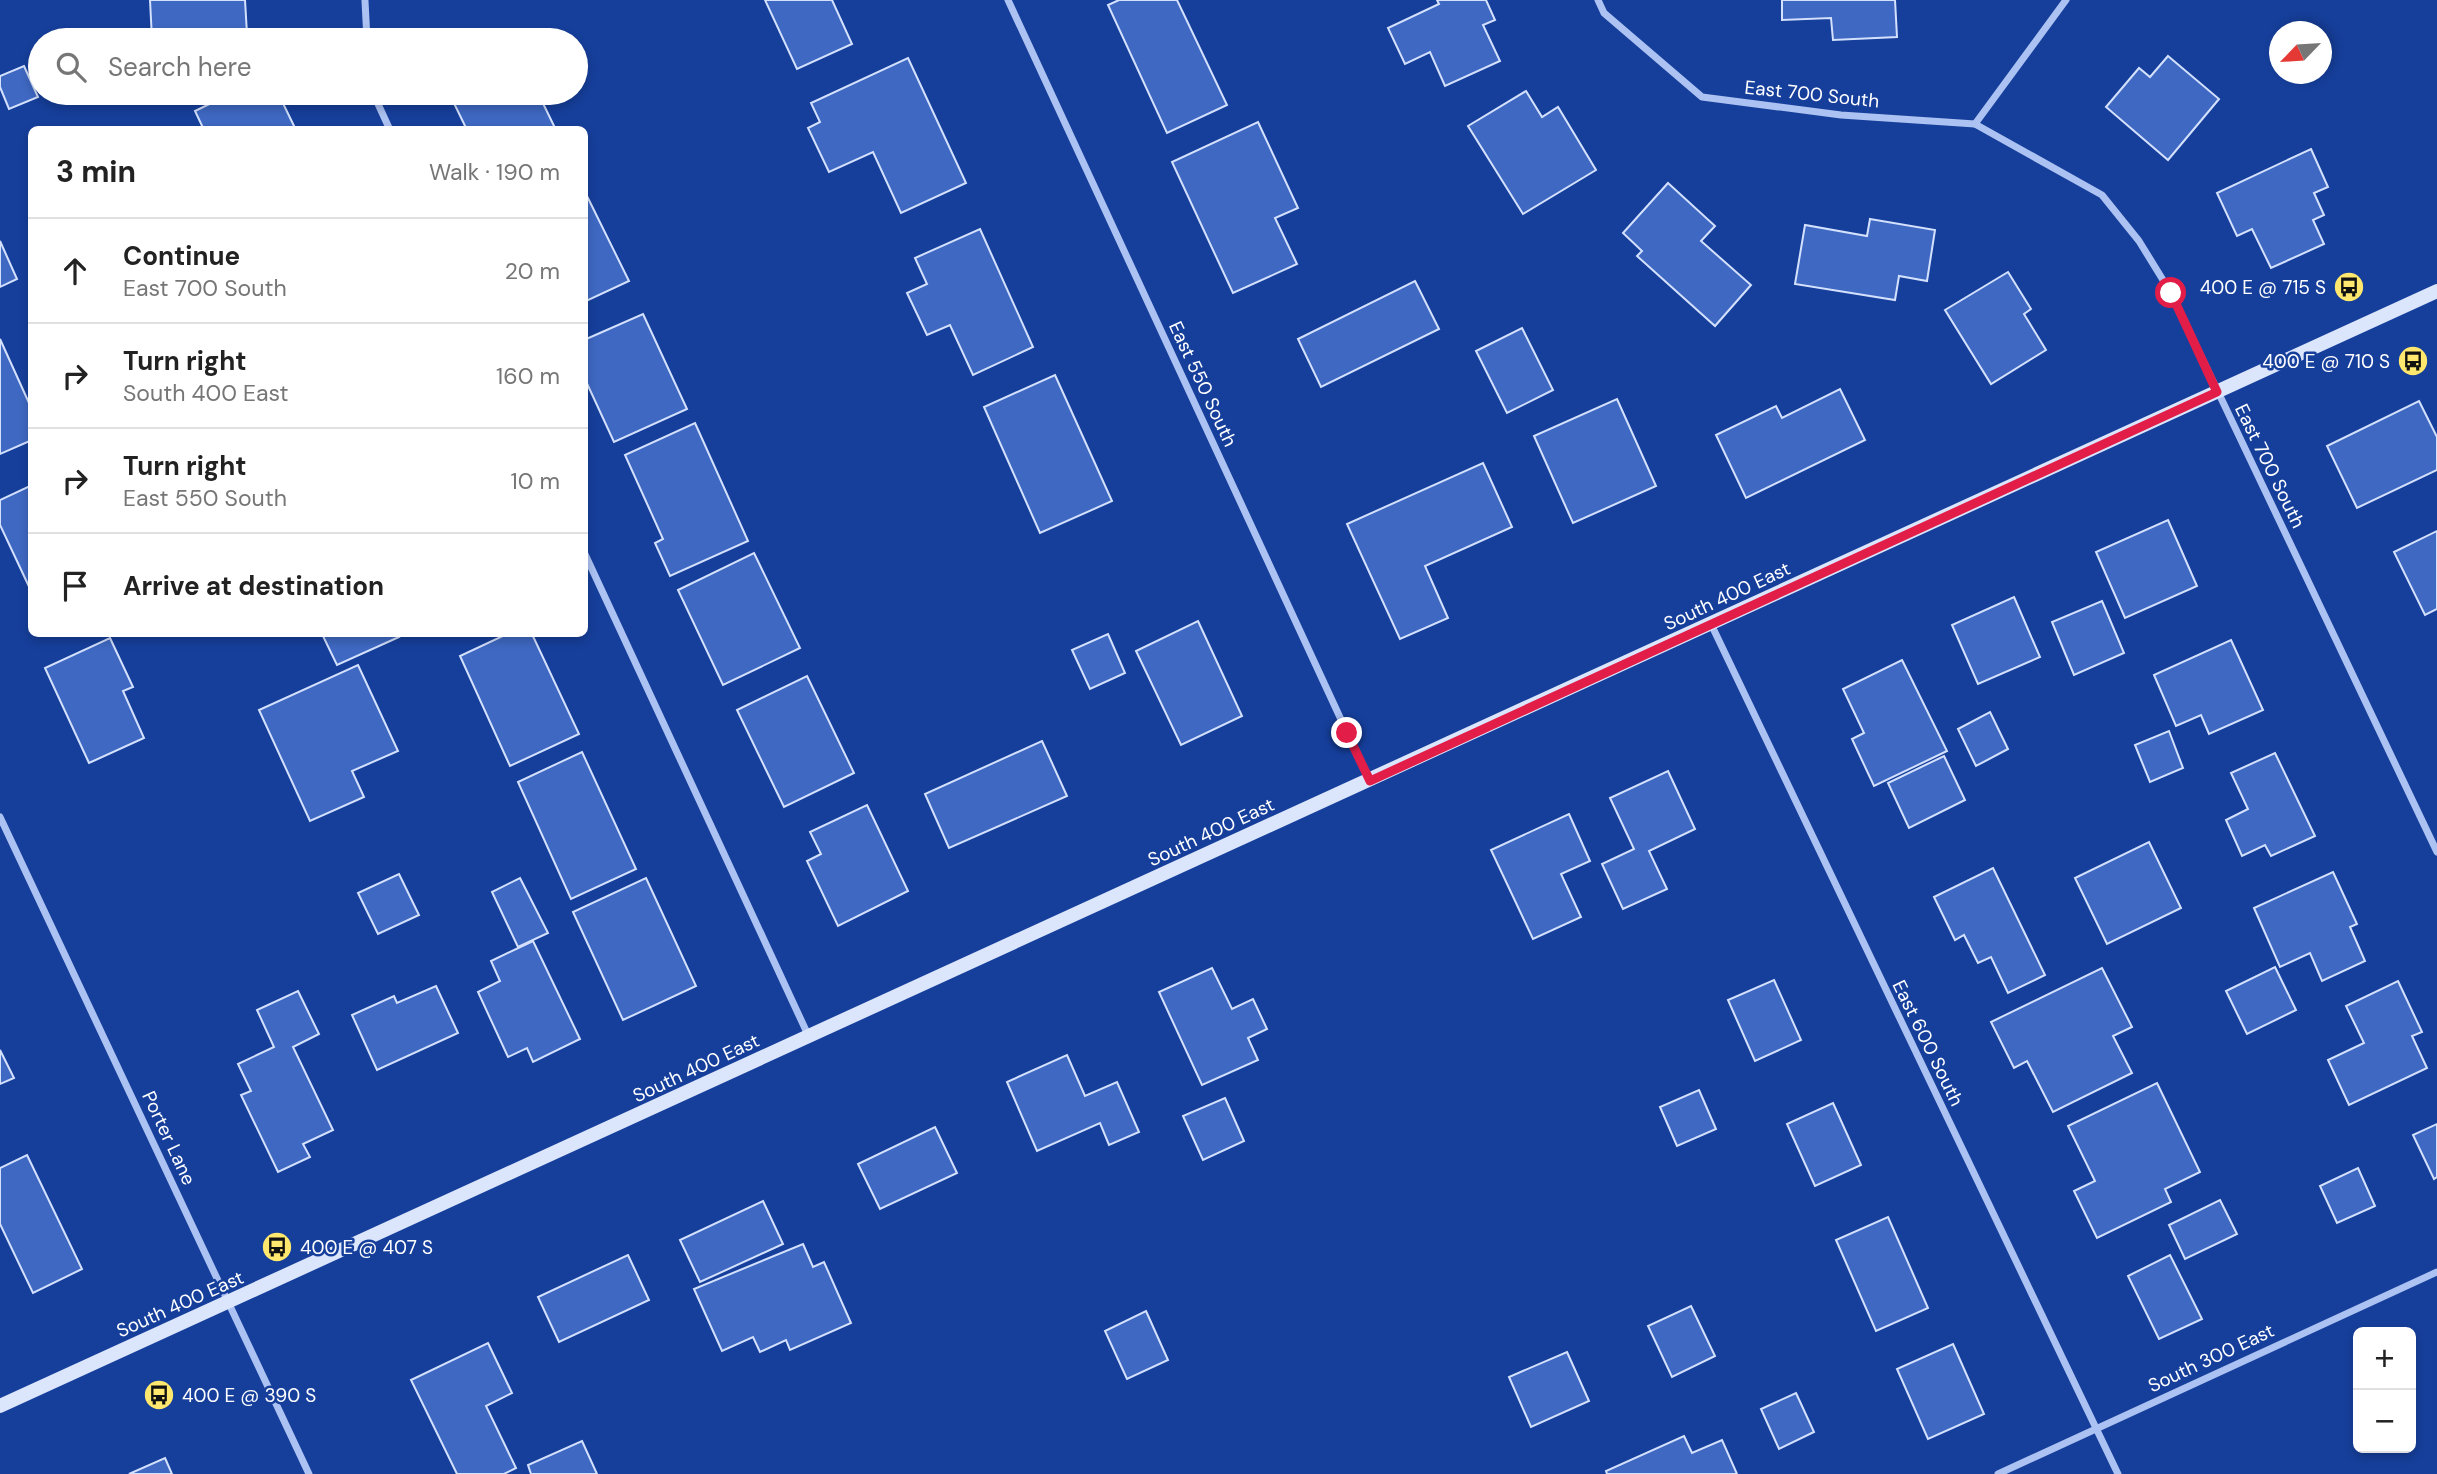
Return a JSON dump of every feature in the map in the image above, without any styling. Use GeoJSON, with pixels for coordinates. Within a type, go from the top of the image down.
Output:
{"type":"FeatureCollection","features":[{"type":"Feature","properties":{"kind":"street","name":"East 550 South"},"geometry":{"type":"LineString","coordinates":[[1008,0],[1370,781]]}},
{"type":"Feature","properties":{"kind":"street","name":"East 700 South"},"geometry":{"type":"LineString","coordinates":[[1598,0],[1604,13],[1702,97],[1841,115],[1975,124],[2102,195],[2139,241],[2171,293],[2437,852]]}},
{"type":"Feature","properties":{"kind":"street"},"geometry":{"type":"LineString","coordinates":[[1975,124],[2066,0]]}},
{"type":"Feature","properties":{"kind":"street"},"geometry":{"type":"LineString","coordinates":[[365,1],[366,28]]}},
{"type":"Feature","properties":{"kind":"street"},"geometry":{"type":"LineString","coordinates":[[379,105],[388,126]]}},
{"type":"Feature","properties":{"kind":"street","name":"South 400 East"},"geometry":{"type":"LineString","coordinates":[[0,1406],[2437,291]]}},
{"type":"Feature","properties":{"kind":"street"},"geometry":{"type":"LineString","coordinates":[[588,561],[809,1038]]}},
{"type":"Feature","properties":{"kind":"street","name":"East 600 South"},"geometry":{"type":"LineString","coordinates":[[1711,624],[2118,1474]]}},
{"type":"Feature","properties":{"kind":"street","name":"Porter Lane"},"geometry":{"type":"LineString","coordinates":[[0,817],[309,1474]]}},
{"type":"Feature","properties":{"kind":"street","name":"South 300 East"},"geometry":{"type":"LineString","coordinates":[[1998,1474],[2437,1272]]}},
{"type":"Feature","properties":{"kind":"building"},"geometry":{"type":"Polygon","coordinates":[[[150,0],[245,0],[247,28],[151,28],[150,0]]]}},
{"type":"Feature","properties":{"kind":"building"},"geometry":{"type":"Polygon","coordinates":[[[765,0],[832,0],[852,44],[797,69],[765,0]]]}},
{"type":"Feature","properties":{"kind":"building"},"geometry":{"type":"Polygon","coordinates":[[[1119,0],[1177,0],[1227,105],[1167,133],[1108,5],[1119,0]]]}},
{"type":"Feature","properties":{"kind":"building"},"geometry":{"type":"Polygon","coordinates":[[[1437,0],[1486,0],[1495,20],[1483,25],[1500,61],[1445,86],[1430,52],[1405,64],[1388,28],[1439,4],[1437,0]]]}},
{"type":"Feature","properties":{"kind":"building"},"geometry":{"type":"Polygon","coordinates":[[[1782,0],[1895,0],[1897,37],[1833,40],[1831,18],[1782,20],[1782,0]]]}},
{"type":"Feature","properties":{"kind":"building"},"geometry":{"type":"Polygon","coordinates":[[[2168,56],[2219,99],[2168,160],[2106,107],[2139,68],[2150,77],[2168,56]]]}},
{"type":"Feature","properties":{"kind":"building"},"geometry":{"type":"Polygon","coordinates":[[[908,58],[966,183],[901,213],[873,152],[829,172],[808,128],[820,122],[811,103],[908,58]]]}},
{"type":"Feature","properties":{"kind":"building"},"geometry":{"type":"Polygon","coordinates":[[[24,66],[28,75],[28,101],[9,109],[0,87],[0,76],[24,66]]]}},
{"type":"Feature","properties":{"kind":"building"},"geometry":{"type":"Polygon","coordinates":[[[1526,91],[1542,117],[1558,107],[1596,170],[1523,214],[1468,126],[1526,91]]]}},
{"type":"Feature","properties":{"kind":"building"},"geometry":{"type":"Polygon","coordinates":[[[207,105],[284,105],[294,126],[202,126],[195,111],[207,105]]]}},
{"type":"Feature","properties":{"kind":"building"},"geometry":{"type":"Polygon","coordinates":[[[455,105],[544,105],[554,126],[465,126],[455,105]]]}},
{"type":"Feature","properties":{"kind":"building"},"geometry":{"type":"Polygon","coordinates":[[[1258,122],[1298,208],[1275,218],[1297,264],[1233,293],[1172,162],[1258,122]]]}},
{"type":"Feature","properties":{"kind":"building"},"geometry":{"type":"Polygon","coordinates":[[[2311,149],[2328,187],[2314,193],[2324,215],[2313,220],[2324,244],[2271,268],[2252,229],[2237,236],[2217,193],[2311,149]]]}},
{"type":"Feature","properties":{"kind":"building"},"geometry":{"type":"Polygon","coordinates":[[[1668,183],[1715,226],[1701,241],[1751,285],[1715,326],[1637,256],[1642,251],[1623,233],[1668,183]]]}},
{"type":"Feature","properties":{"kind":"building"},"geometry":{"type":"Polygon","coordinates":[[[588,198],[629,281],[588,300],[588,198]]]}},
{"type":"Feature","properties":{"kind":"building"},"geometry":{"type":"Polygon","coordinates":[[[1870,219],[1935,230],[1927,281],[1899,276],[1895,300],[1795,284],[1805,225],[1867,236],[1870,219]]]}},
{"type":"Feature","properties":{"kind":"building"},"geometry":{"type":"Polygon","coordinates":[[[980,229],[1033,347],[973,375],[950,325],[927,335],[907,293],[927,284],[915,258],[980,229]]]}},
{"type":"Feature","properties":{"kind":"building"},"geometry":{"type":"Polygon","coordinates":[[[0,241],[17,279],[0,287],[0,241]]]}},
{"type":"Feature","properties":{"kind":"building"},"geometry":{"type":"Polygon","coordinates":[[[2008,272],[2031,309],[2024,314],[2046,350],[1991,384],[1945,310],[2008,272]]]}},
{"type":"Feature","properties":{"kind":"building"},"geometry":{"type":"Polygon","coordinates":[[[1415,281],[1439,329],[1321,387],[1298,339],[1415,281]]]}},
{"type":"Feature","properties":{"kind":"building"},"geometry":{"type":"Polygon","coordinates":[[[643,314],[687,409],[614,442],[588,386],[588,338],[643,314]]]}},
{"type":"Feature","properties":{"kind":"building"},"geometry":{"type":"Polygon","coordinates":[[[1522,328],[1553,390],[1507,413],[1476,351],[1522,328]]]}},
{"type":"Feature","properties":{"kind":"building"},"geometry":{"type":"Polygon","coordinates":[[[0,339],[28,401],[28,442],[0,454],[0,339]]]}},
{"type":"Feature","properties":{"kind":"building"},"geometry":{"type":"Polygon","coordinates":[[[1055,375],[1112,501],[1040,533],[984,407],[1055,375]]]}},
{"type":"Feature","properties":{"kind":"building"},"geometry":{"type":"Polygon","coordinates":[[[1840,389],[1865,440],[1746,498],[1716,435],[1776,406],[1782,418],[1840,389]]]}},
{"type":"Feature","properties":{"kind":"building"},"geometry":{"type":"Polygon","coordinates":[[[1617,399],[1656,486],[1573,523],[1534,436],[1617,399]]]}},
{"type":"Feature","properties":{"kind":"building"},"geometry":{"type":"Polygon","coordinates":[[[2419,401],[2437,437],[2437,470],[2357,508],[2327,446],[2419,401]]]}},
{"type":"Feature","properties":{"kind":"building"},"geometry":{"type":"Polygon","coordinates":[[[695,423],[748,541],[670,576],[655,543],[663,539],[625,455],[695,423]]]}},
{"type":"Feature","properties":{"kind":"building"},"geometry":{"type":"Polygon","coordinates":[[[1483,463],[1512,527],[1425,566],[1448,618],[1400,639],[1347,524],[1483,463]]]}},
{"type":"Feature","properties":{"kind":"building"},"geometry":{"type":"Polygon","coordinates":[[[28,487],[28,584],[0,525],[0,500],[28,487]]]}},
{"type":"Feature","properties":{"kind":"building"},"geometry":{"type":"Polygon","coordinates":[[[2168,520],[2197,586],[2125,618],[2096,552],[2168,520]]]}},
{"type":"Feature","properties":{"kind":"building"},"geometry":{"type":"Polygon","coordinates":[[[2437,531],[2437,609],[2425,615],[2394,552],[2437,531]]]}},
{"type":"Feature","properties":{"kind":"building"},"geometry":{"type":"Polygon","coordinates":[[[754,553],[800,648],[723,685],[678,590],[754,553]]]}},
{"type":"Feature","properties":{"kind":"building"},"geometry":{"type":"Polygon","coordinates":[[[2014,597],[2040,657],[1978,684],[1952,625],[2014,597]]]}},
{"type":"Feature","properties":{"kind":"building"},"geometry":{"type":"Polygon","coordinates":[[[2102,601],[2124,653],[2074,675],[2052,622],[2102,601]]]}},
{"type":"Feature","properties":{"kind":"building"},"geometry":{"type":"Polygon","coordinates":[[[1198,621],[1242,716],[1181,745],[1136,651],[1198,621]]]}},
{"type":"Feature","properties":{"kind":"building"},"geometry":{"type":"Polygon","coordinates":[[[1108,634],[1125,673],[1090,689],[1072,650],[1108,634]]]}},
{"type":"Feature","properties":{"kind":"building"},"geometry":{"type":"Polygon","coordinates":[[[323,637],[399,637],[337,665],[323,637]]]}},
{"type":"Feature","properties":{"kind":"building"},"geometry":{"type":"Polygon","coordinates":[[[501,637],[533,637],[579,734],[510,766],[460,656],[501,637]]]}},
{"type":"Feature","properties":{"kind":"building"},"geometry":{"type":"Polygon","coordinates":[[[110,638],[133,687],[123,691],[144,738],[89,763],[45,668],[110,638]]]}},
{"type":"Feature","properties":{"kind":"building"},"geometry":{"type":"Polygon","coordinates":[[[2231,640],[2263,710],[2209,734],[2201,715],[2176,726],[2154,675],[2231,640]]]}},
{"type":"Feature","properties":{"kind":"building"},"geometry":{"type":"Polygon","coordinates":[[[1902,660],[1947,751],[1874,786],[1852,739],[1864,733],[1843,689],[1902,660]]]}},
{"type":"Feature","properties":{"kind":"building"},"geometry":{"type":"Polygon","coordinates":[[[358,665],[398,751],[352,771],[364,797],[310,821],[259,710],[358,665]]]}},
{"type":"Feature","properties":{"kind":"building"},"geometry":{"type":"Polygon","coordinates":[[[807,676],[854,773],[784,807],[737,710],[807,676]]]}},
{"type":"Feature","properties":{"kind":"building"},"geometry":{"type":"Polygon","coordinates":[[[1990,712],[2008,749],[1976,766],[1958,729],[1990,712]]]}},
{"type":"Feature","properties":{"kind":"building"},"geometry":{"type":"Polygon","coordinates":[[[2169,731],[2183,768],[2150,782],[2135,745],[2169,731]]]}},
{"type":"Feature","properties":{"kind":"building"},"geometry":{"type":"Polygon","coordinates":[[[1042,741],[1067,796],[949,848],[925,794],[1042,741]]]}},
{"type":"Feature","properties":{"kind":"building"},"geometry":{"type":"Polygon","coordinates":[[[582,752],[636,869],[571,899],[518,782],[582,752]]]}},
{"type":"Feature","properties":{"kind":"building"},"geometry":{"type":"Polygon","coordinates":[[[2275,753],[2315,836],[2271,856],[2265,845],[2242,856],[2226,820],[2248,809],[2231,773],[2275,753]]]}},
{"type":"Feature","properties":{"kind":"building"},"geometry":{"type":"Polygon","coordinates":[[[1944,756],[1965,800],[1909,828],[1888,783],[1944,756]]]}},
{"type":"Feature","properties":{"kind":"building"},"geometry":{"type":"Polygon","coordinates":[[[1668,771],[1695,829],[1649,851],[1667,889],[1623,909],[1602,864],[1634,849],[1610,798],[1668,771]]]}},
{"type":"Feature","properties":{"kind":"building"},"geometry":{"type":"Polygon","coordinates":[[[867,805],[908,891],[838,926],[807,861],[821,854],[810,832],[867,805]]]}},
{"type":"Feature","properties":{"kind":"building"},"geometry":{"type":"Polygon","coordinates":[[[1569,814],[1590,861],[1561,874],[1581,917],[1533,939],[1491,850],[1569,814]]]}},
{"type":"Feature","properties":{"kind":"building"},"geometry":{"type":"Polygon","coordinates":[[[2149,842],[2181,908],[2107,944],[2075,878],[2149,842]]]}},
{"type":"Feature","properties":{"kind":"building"},"geometry":{"type":"Polygon","coordinates":[[[1993,868],[2045,975],[2008,993],[1991,957],[1978,963],[1964,935],[1955,940],[1934,897],[1993,868]]]}},
{"type":"Feature","properties":{"kind":"building"},"geometry":{"type":"Polygon","coordinates":[[[2333,872],[2357,924],[2350,927],[2365,961],[2322,981],[2310,953],[2280,967],[2254,908],[2333,872]]]}},
{"type":"Feature","properties":{"kind":"building"},"geometry":{"type":"Polygon","coordinates":[[[399,874],[419,915],[378,934],[358,893],[399,874]]]}},
{"type":"Feature","properties":{"kind":"building"},"geometry":{"type":"Polygon","coordinates":[[[520,878],[548,933],[518,947],[492,892],[520,878]]]}},
{"type":"Feature","properties":{"kind":"building"},"geometry":{"type":"Polygon","coordinates":[[[646,878],[696,986],[623,1020],[573,912],[646,878]]]}},
{"type":"Feature","properties":{"kind":"building"},"geometry":{"type":"Polygon","coordinates":[[[533,941],[580,1039],[533,1062],[527,1048],[508,1057],[478,992],[500,981],[491,961],[533,941]]]}},
{"type":"Feature","properties":{"kind":"building"},"geometry":{"type":"Polygon","coordinates":[[[2275,967],[2296,1010],[2247,1034],[2226,991],[2275,967]]]}},
{"type":"Feature","properties":{"kind":"building"},"geometry":{"type":"Polygon","coordinates":[[[1212,968],[1232,1009],[1253,999],[1267,1029],[1248,1038],[1258,1060],[1202,1085],[1159,992],[1212,968]]]}},
{"type":"Feature","properties":{"kind":"building"},"geometry":{"type":"Polygon","coordinates":[[[2102,968],[2132,1027],[2113,1036],[2132,1073],[2053,1112],[2027,1061],[2014,1068],[1991,1022],[2102,968]]]}},
{"type":"Feature","properties":{"kind":"building"},"geometry":{"type":"Polygon","coordinates":[[[1774,980],[1801,1040],[1755,1061],[1728,1000],[1774,980]]]}},
{"type":"Feature","properties":{"kind":"building"},"geometry":{"type":"Polygon","coordinates":[[[2398,981],[2422,1032],[2412,1036],[2427,1068],[2349,1105],[2328,1060],[2364,1043],[2346,1006],[2398,981]]]}},
{"type":"Feature","properties":{"kind":"building"},"geometry":{"type":"Polygon","coordinates":[[[436,986],[458,1033],[377,1070],[352,1015],[394,996],[397,1003],[436,986]]]}},
{"type":"Feature","properties":{"kind":"building"},"geometry":{"type":"Polygon","coordinates":[[[298,991],[319,1034],[293,1047],[333,1130],[303,1144],[310,1157],[278,1172],[241,1095],[251,1091],[238,1064],[274,1047],[257,1010],[298,991]]]}},
{"type":"Feature","properties":{"kind":"building"},"geometry":{"type":"Polygon","coordinates":[[[0,1050],[14,1078],[0,1084],[0,1050]]]}},
{"type":"Feature","properties":{"kind":"building"},"geometry":{"type":"Polygon","coordinates":[[[1067,1055],[1085,1096],[1117,1082],[1139,1132],[1109,1145],[1100,1123],[1037,1151],[1007,1082],[1067,1055]]]}},
{"type":"Feature","properties":{"kind":"building"},"geometry":{"type":"Polygon","coordinates":[[[2157,1083],[2200,1172],[2165,1189],[2171,1202],[2097,1238],[2074,1191],[2095,1181],[2068,1126],[2157,1083]]]}},
{"type":"Feature","properties":{"kind":"building"},"geometry":{"type":"Polygon","coordinates":[[[1699,1090],[1716,1129],[1677,1146],[1660,1107],[1699,1090]]]}},
{"type":"Feature","properties":{"kind":"building"},"geometry":{"type":"Polygon","coordinates":[[[1225,1098],[1244,1141],[1203,1160],[1183,1116],[1225,1098]]]}},
{"type":"Feature","properties":{"kind":"building"},"geometry":{"type":"Polygon","coordinates":[[[1833,1103],[1861,1165],[1815,1186],[1787,1124],[1833,1103]]]}},
{"type":"Feature","properties":{"kind":"building"},"geometry":{"type":"Polygon","coordinates":[[[2437,1124],[2437,1177],[2434,1179],[2413,1135],[2437,1124]]]}},
{"type":"Feature","properties":{"kind":"building"},"geometry":{"type":"Polygon","coordinates":[[[935,1127],[957,1173],[880,1209],[858,1164],[935,1127]]]}},
{"type":"Feature","properties":{"kind":"building"},"geometry":{"type":"Polygon","coordinates":[[[27,1155],[82,1269],[33,1293],[0,1224],[0,1168],[27,1155]]]}},
{"type":"Feature","properties":{"kind":"building"},"geometry":{"type":"Polygon","coordinates":[[[2358,1168],[2375,1206],[2337,1223],[2320,1186],[2358,1168]]]}},
{"type":"Feature","properties":{"kind":"building"},"geometry":{"type":"Polygon","coordinates":[[[2220,1200],[2237,1234],[2185,1259],[2169,1225],[2220,1200]]]}},
{"type":"Feature","properties":{"kind":"building"},"geometry":{"type":"Polygon","coordinates":[[[763,1201],[783,1244],[700,1282],[680,1240],[763,1201]]]}},
{"type":"Feature","properties":{"kind":"building"},"geometry":{"type":"Polygon","coordinates":[[[1888,1217],[1928,1308],[1876,1331],[1836,1240],[1888,1217]]]}},
{"type":"Feature","properties":{"kind":"building"},"geometry":{"type":"Polygon","coordinates":[[[803,1244],[813,1267],[824,1262],[851,1323],[790,1350],[786,1340],[760,1352],[753,1337],[722,1351],[694,1289],[803,1244]]]}},
{"type":"Feature","properties":{"kind":"building"},"geometry":{"type":"Polygon","coordinates":[[[628,1255],[649,1300],[559,1342],[538,1297],[628,1255]]]}},
{"type":"Feature","properties":{"kind":"building"},"geometry":{"type":"Polygon","coordinates":[[[2170,1255],[2202,1319],[2159,1339],[2128,1276],[2170,1255]]]}},
{"type":"Feature","properties":{"kind":"building"},"geometry":{"type":"Polygon","coordinates":[[[1691,1306],[1715,1356],[1672,1377],[1648,1326],[1691,1306]]]}},
{"type":"Feature","properties":{"kind":"building"},"geometry":{"type":"Polygon","coordinates":[[[1146,1311],[1168,1360],[1127,1379],[1105,1331],[1146,1311]]]}},
{"type":"Feature","properties":{"kind":"building"},"geometry":{"type":"Polygon","coordinates":[[[488,1343],[512,1393],[486,1406],[516,1468],[504,1474],[457,1474],[411,1380],[488,1343]]]}},
{"type":"Feature","properties":{"kind":"building"},"geometry":{"type":"Polygon","coordinates":[[[1953,1344],[1984,1414],[1928,1439],[1897,1369],[1953,1344]]]}},
{"type":"Feature","properties":{"kind":"building"},"geometry":{"type":"Polygon","coordinates":[[[1567,1352],[1589,1401],[1531,1427],[1509,1377],[1567,1352]]]}},
{"type":"Feature","properties":{"kind":"building"},"geometry":{"type":"Polygon","coordinates":[[[1796,1393],[1814,1432],[1779,1449],[1761,1409],[1796,1393]]]}},
{"type":"Feature","properties":{"kind":"building"},"geometry":{"type":"Polygon","coordinates":[[[1684,1436],[1692,1453],[1722,1440],[1737,1474],[1607,1474],[1606,1471],[1684,1436]]]}},
{"type":"Feature","properties":{"kind":"building"},"geometry":{"type":"Polygon","coordinates":[[[582,1441],[597,1474],[531,1474],[528,1465],[582,1441]]]}},
{"type":"Feature","properties":{"kind":"building"},"geometry":{"type":"Polygon","coordinates":[[[165,1458],[172,1474],[129,1474],[165,1458]]]}},
{"type":"Feature","properties":{"kind":"place","name":"400 E @ 715 S"},"geometry":{"type":"Point","coordinates":[2349,287]}},
{"type":"Feature","properties":{"kind":"place","name":"400 E @ 710 S"},"geometry":{"type":"Point","coordinates":[2413,361]}},
{"type":"Feature","properties":{"kind":"place","name":"400 E @ 407 S"},"geometry":{"type":"Point","coordinates":[277,1247]}},
{"type":"Feature","properties":{"kind":"place","name":"400 E @ 390 S"},"geometry":{"type":"Point","coordinates":[159,1395]}},
{"type":"Feature","properties":{"kind":"route"},"geometry":{"type":"LineString","coordinates":[[1347,733],[1370,781],[2217,392],[2171,293]]}}]}
